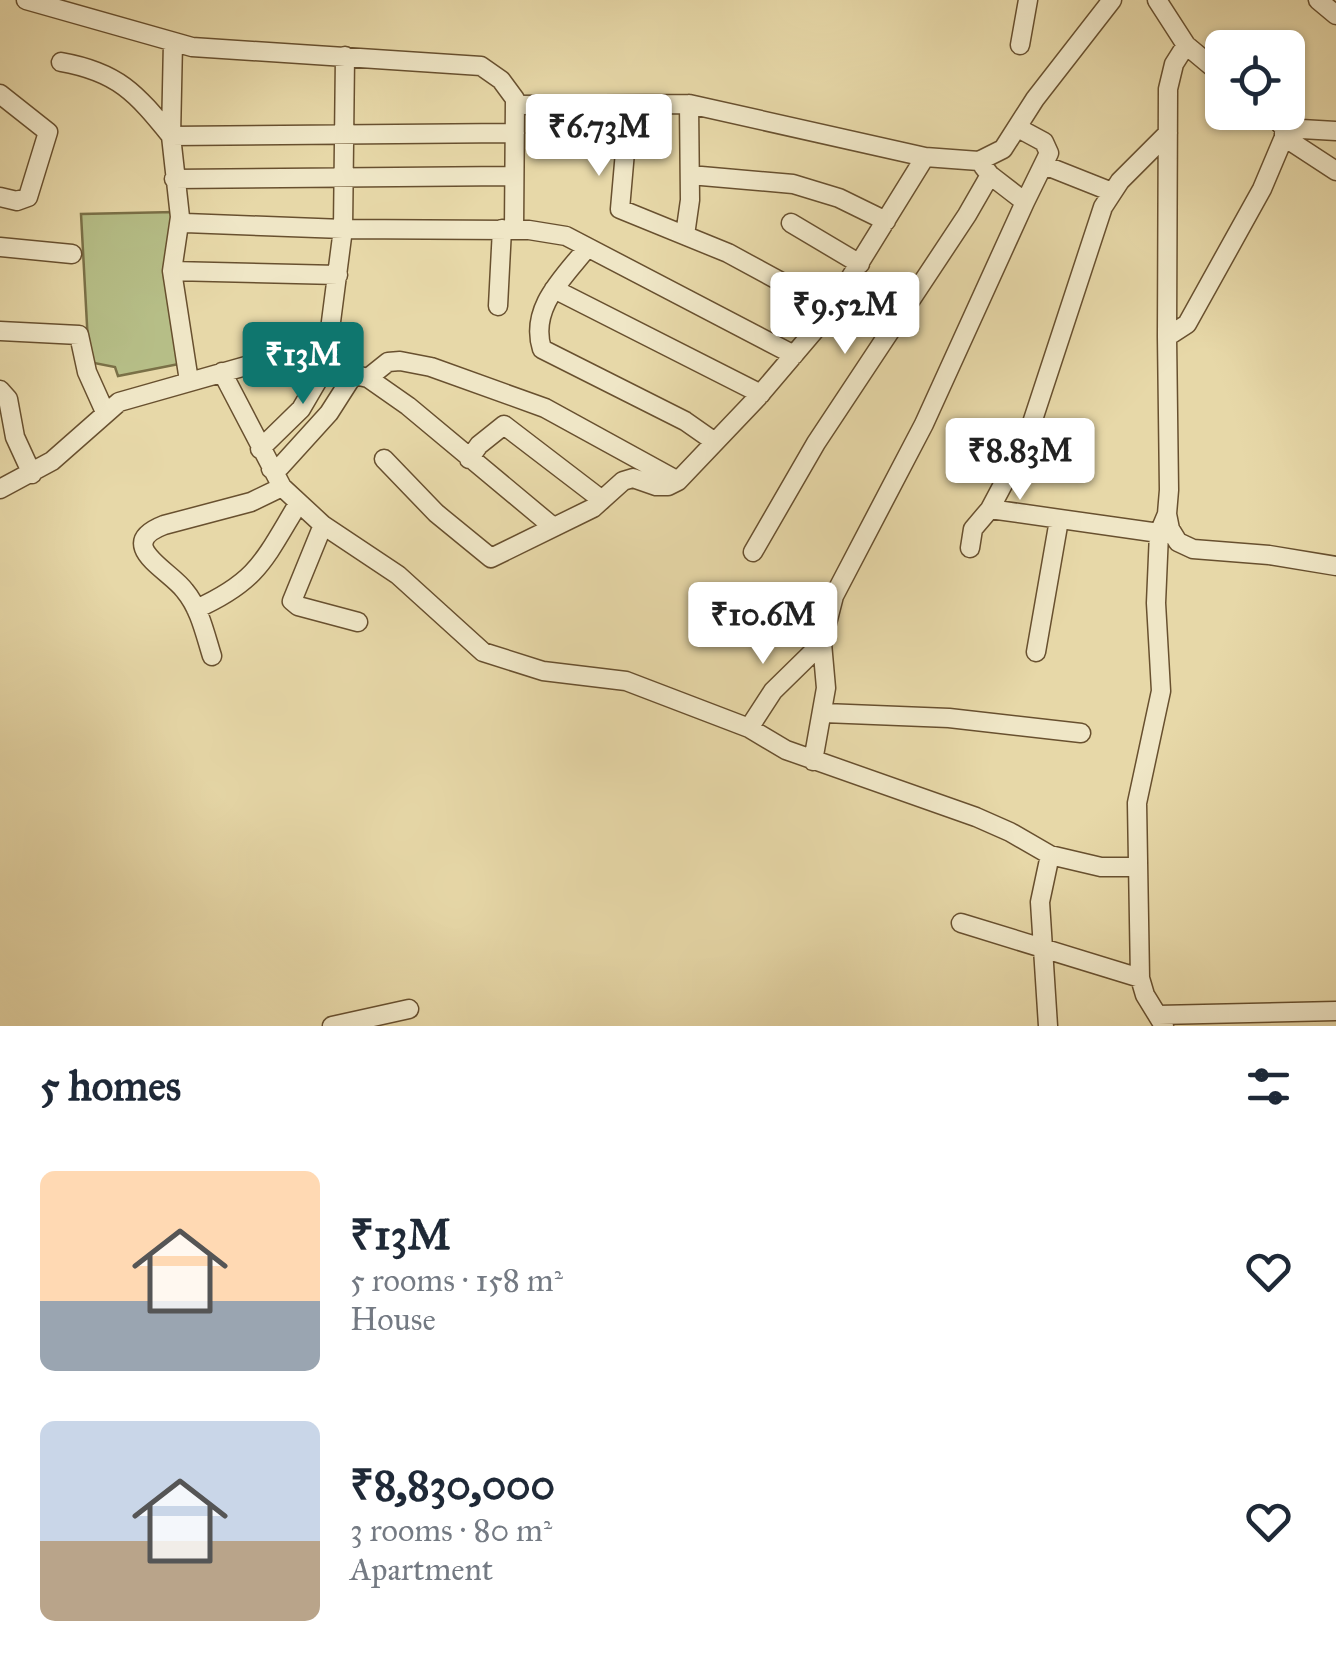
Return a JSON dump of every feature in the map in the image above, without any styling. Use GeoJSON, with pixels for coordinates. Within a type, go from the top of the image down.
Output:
{"type":"FeatureCollection","features":[{"type":"Feature","properties":{"kind":"street"},"geometry":{"type":"LineString","coordinates":[[26,0],[192,47],[481,66],[501,80],[515,99],[514,176],[498,306]]}},
{"type":"Feature","properties":{"kind":"street"},"geometry":{"type":"LineString","coordinates":[[1020,44],[1028,0]]}},
{"type":"Feature","properties":{"kind":"street"},"geometry":{"type":"LineString","coordinates":[[753,552],[816,442],[967,215],[984,168],[1004,150],[1035,99],[1112,0]]}},
{"type":"Feature","properties":{"kind":"street"},"geometry":{"type":"LineString","coordinates":[[1157,0],[1186,46],[1205,62]]}},
{"type":"Feature","properties":{"kind":"street"},"geometry":{"type":"LineString","coordinates":[[1318,0],[1336,14]]}},
{"type":"Feature","properties":{"kind":"street"},"geometry":{"type":"LineString","coordinates":[[173,42],[171,136],[180,217],[172,271],[189,380]]}},
{"type":"Feature","properties":{"kind":"street"},"geometry":{"type":"LineString","coordinates":[[1186,46],[1174,64],[1168,89],[1170,529],[1178,542],[1194,549],[1336,566]]}},
{"type":"Feature","properties":{"kind":"street"},"geometry":{"type":"LineString","coordinates":[[260,449],[301,409],[325,368],[343,229],[345,56]]}},
{"type":"Feature","properties":{"kind":"street"},"geometry":{"type":"LineString","coordinates":[[62,62],[92,69],[125,84],[171,136],[515,133]]}},
{"type":"Feature","properties":{"kind":"street"},"geometry":{"type":"LineString","coordinates":[[0,94],[48,132],[28,197],[23,201],[0,197]]}},
{"type":"Feature","properties":{"kind":"street"},"geometry":{"type":"LineString","coordinates":[[515,105],[689,104],[984,168],[1026,202]]}},
{"type":"Feature","properties":{"kind":"street"},"geometry":{"type":"LineString","coordinates":[[685,236],[690,174],[689,104]]}},
{"type":"Feature","properties":{"kind":"street"},"geometry":{"type":"LineString","coordinates":[[629,106],[620,210],[728,254],[831,309]]}},
{"type":"Feature","properties":{"kind":"street"},"geometry":{"type":"LineString","coordinates":[[814,760],[826,688],[822,643],[834,596],[924,424],[1044,165],[1048,148],[1018,128]]}},
{"type":"Feature","properties":{"kind":"street"},"geometry":{"type":"LineString","coordinates":[[1284,132],[1336,131]]}},
{"type":"Feature","properties":{"kind":"street"},"geometry":{"type":"LineString","coordinates":[[1168,337],[1187,324],[1262,189],[1284,132]]}},
{"type":"Feature","properties":{"kind":"street"},"geometry":{"type":"LineString","coordinates":[[1284,132],[1336,171]]}},
{"type":"Feature","properties":{"kind":"street"},"geometry":{"type":"LineString","coordinates":[[970,548],[973,529],[990,509],[1026,441],[1103,207],[1112,192],[1168,133]]}},
{"type":"Feature","properties":{"kind":"street"},"geometry":{"type":"LineString","coordinates":[[384,458],[436,513],[491,558],[593,508],[623,481],[633,478],[668,486],[678,481],[761,394],[831,309],[925,157]]}},
{"type":"Feature","properties":{"kind":"street"},"geometry":{"type":"LineString","coordinates":[[1044,165],[1112,192]]}},
{"type":"Feature","properties":{"kind":"street"},"geometry":{"type":"LineString","coordinates":[[690,174],[793,184],[839,198],[886,221]]}},
{"type":"Feature","properties":{"kind":"street"},"geometry":{"type":"LineString","coordinates":[[174,179],[514,176]]}},
{"type":"Feature","properties":{"kind":"street"},"geometry":{"type":"LineString","coordinates":[[180,217],[192,225],[508,229],[566,236],[794,355]]}},
{"type":"Feature","properties":{"kind":"street"},"geometry":{"type":"LineString","coordinates":[[791,224],[860,264]]}},
{"type":"Feature","properties":{"kind":"street"},"geometry":{"type":"LineString","coordinates":[[0,247],[72,254]]}},
{"type":"Feature","properties":{"kind":"street"},"geometry":{"type":"LineString","coordinates":[[588,248],[542,308],[542,350],[685,421],[715,442]]}},
{"type":"Feature","properties":{"kind":"street"},"geometry":{"type":"LineString","coordinates":[[172,271],[338,276]]}},
{"type":"Feature","properties":{"kind":"street"},"geometry":{"type":"LineString","coordinates":[[554,289],[761,394]]}},
{"type":"Feature","properties":{"kind":"street"},"geometry":{"type":"LineString","coordinates":[[0,331],[79,335],[87,372],[105,412]]}},
{"type":"Feature","properties":{"kind":"street"},"geometry":{"type":"LineString","coordinates":[[0,489],[52,461],[119,402],[327,343]]}},
{"type":"Feature","properties":{"kind":"street"},"geometry":{"type":"LineString","coordinates":[[271,468],[280,466],[360,378],[388,362],[431,367],[544,408],[678,481]]}},
{"type":"Feature","properties":{"kind":"street"},"geometry":{"type":"LineString","coordinates":[[325,368],[360,378],[408,406],[552,526]]}},
{"type":"Feature","properties":{"kind":"street"},"geometry":{"type":"LineString","coordinates":[[222,372],[282,488],[322,525],[398,575],[483,652],[544,671],[626,681],[749,728],[767,741],[814,760],[976,817],[1050,856],[1101,867],[1138,867]]}},
{"type":"Feature","properties":{"kind":"street"},"geometry":{"type":"LineString","coordinates":[[0,390],[8,399],[15,437],[32,474]]}},
{"type":"Feature","properties":{"kind":"street"},"geometry":{"type":"LineString","coordinates":[[469,458],[504,425],[602,500]]}},
{"type":"Feature","properties":{"kind":"street"},"geometry":{"type":"LineString","coordinates":[[212,656],[186,591],[149,558],[144,538],[150,530],[164,524],[251,502],[282,488]]}},
{"type":"Feature","properties":{"kind":"street"},"geometry":{"type":"LineString","coordinates":[[196,609],[224,596],[256,572],[298,504]]}},
{"type":"Feature","properties":{"kind":"street"},"geometry":{"type":"LineString","coordinates":[[990,509],[1158,533]]}},
{"type":"Feature","properties":{"kind":"street"},"geometry":{"type":"LineString","coordinates":[[1167,514],[1158,533],[1156,602],[1161,692],[1137,803],[1140,978],[1145,994],[1161,1020],[1290,1019],[1336,1011]]}},
{"type":"Feature","properties":{"kind":"street"},"geometry":{"type":"LineString","coordinates":[[1036,652],[1059,520]]}},
{"type":"Feature","properties":{"kind":"street"},"geometry":{"type":"LineString","coordinates":[[322,525],[292,601],[358,622]]}},
{"type":"Feature","properties":{"kind":"street"},"geometry":{"type":"LineString","coordinates":[[749,728],[773,691],[822,643]]}},
{"type":"Feature","properties":{"kind":"street"},"geometry":{"type":"LineString","coordinates":[[824,713],[949,718],[1081,733]]}},
{"type":"Feature","properties":{"kind":"street"},"geometry":{"type":"LineString","coordinates":[[1048,1026],[1040,902],[1050,856]]}},
{"type":"Feature","properties":{"kind":"street"},"geometry":{"type":"LineString","coordinates":[[961,923],[1140,978]]}},
{"type":"Feature","properties":{"kind":"street"},"geometry":{"type":"LineString","coordinates":[[332,1026],[409,1008]]}},
{"type":"Feature","properties":{"kind":"green space"},"geometry":{"type":"Polygon","coordinates":[[[174,212],[184,363],[118,376],[115,367],[89,362],[81,214],[174,212]]]}}]}
